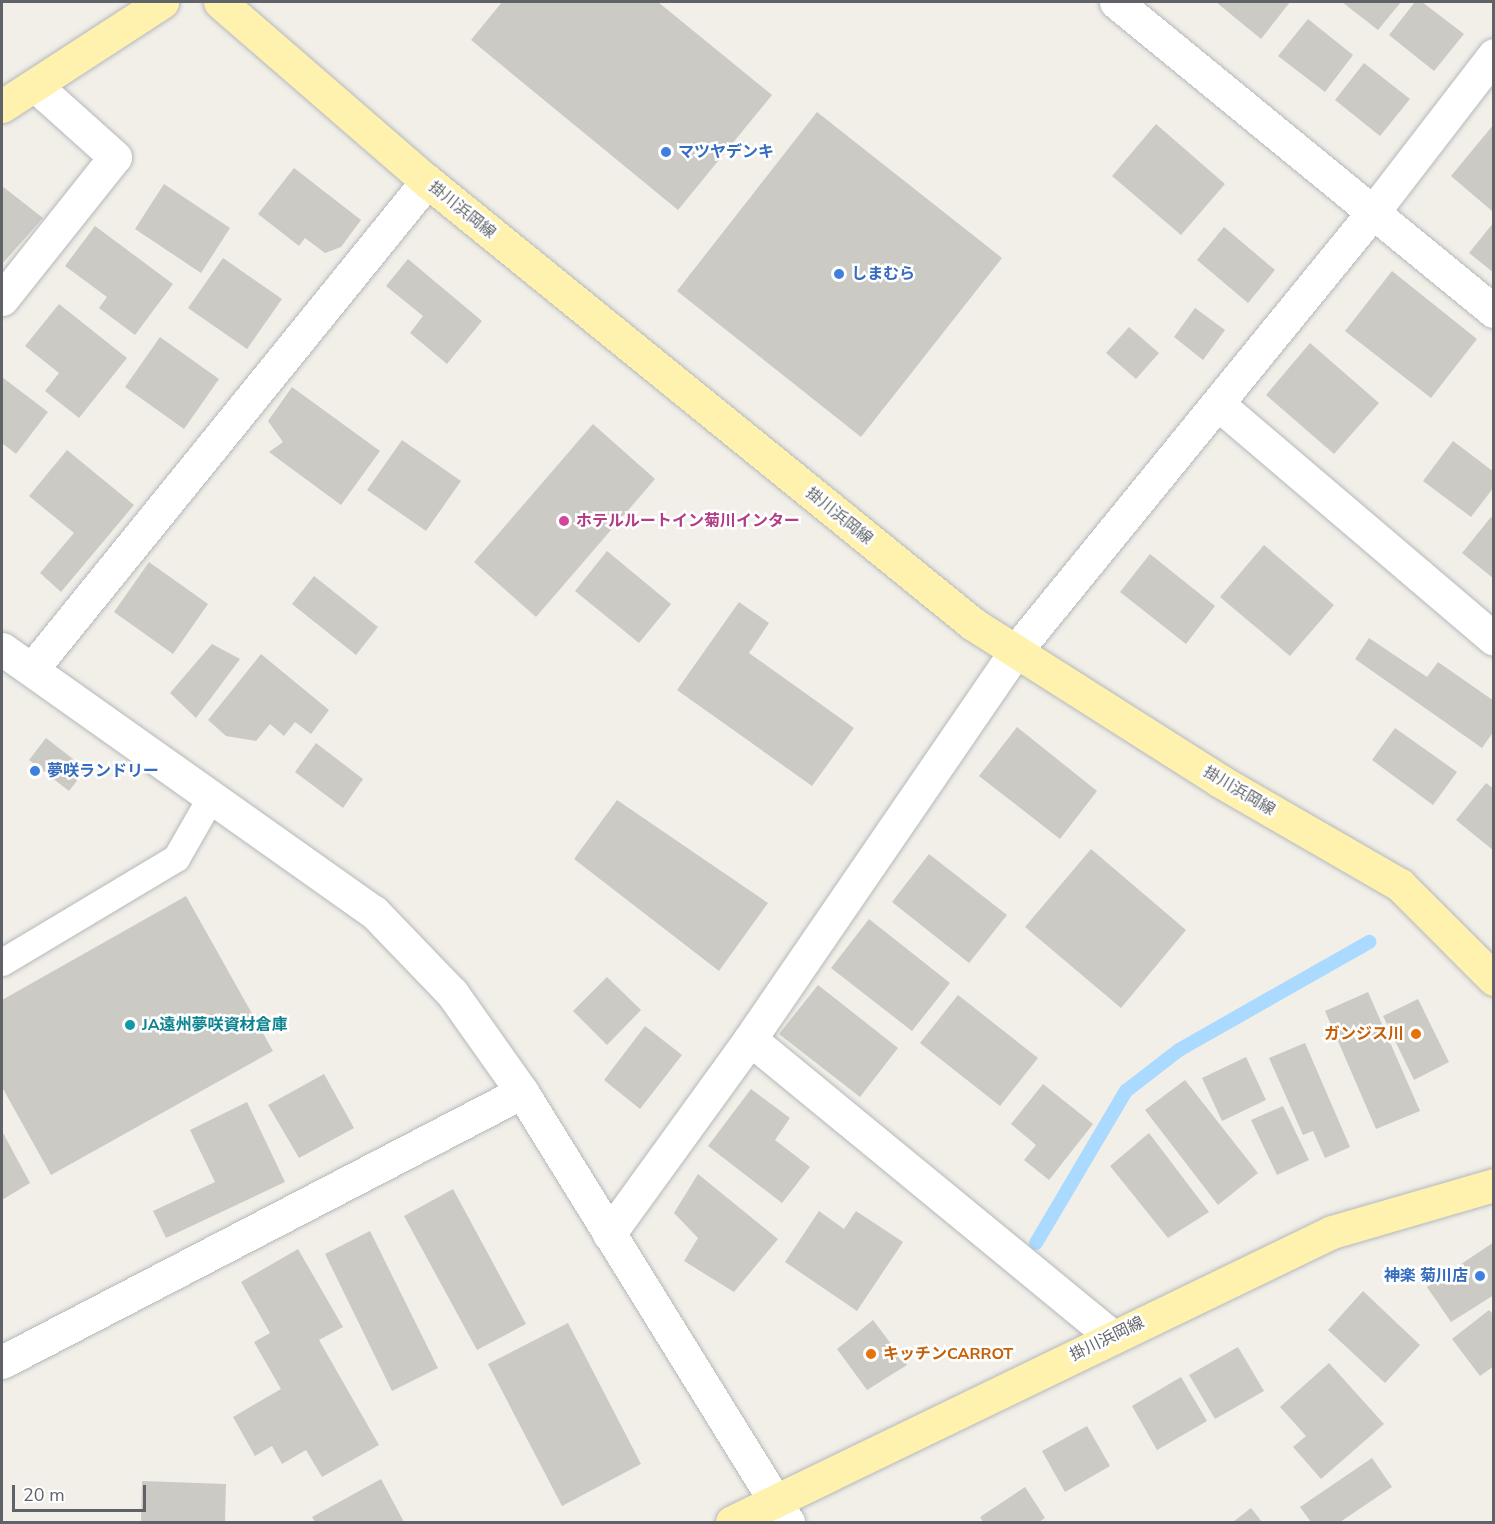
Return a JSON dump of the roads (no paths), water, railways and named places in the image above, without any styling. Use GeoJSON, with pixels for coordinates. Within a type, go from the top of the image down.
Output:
{"type":"FeatureCollection","features":[{"type":"Feature","properties":{"kind":"main road"},"geometry":{"type":"LineString","coordinates":[[2,106],[36,86],[117,27],[162,2]]}},
{"type":"Feature","properties":{"kind":"main road","name":"掛川浜岡線"},"geometry":{"type":"LineString","coordinates":[[220,2],[427,181],[861,534],[1014,653],[1220,781],[1400,885],[1494,979]]}},
{"type":"Feature","properties":{"kind":"main road","name":"掛川浜岡線"},"geometry":{"type":"LineString","coordinates":[[732,1522],[783,1513],[1110,1336],[1332,1232],[1494,1185]]}},
{"type":"Feature","properties":{"kind":"street"},"geometry":{"type":"LineString","coordinates":[[1116,2],[1494,311]]}},
{"type":"Feature","properties":{"kind":"street"},"geometry":{"type":"LineString","coordinates":[[609,1234],[750,1039],[1014,653],[1218,404],[1494,55]]}},
{"type":"Feature","properties":{"kind":"street"},"geometry":{"type":"LineString","coordinates":[[2,299],[115,157],[36,86]]}},
{"type":"Feature","properties":{"kind":"street"},"geometry":{"type":"LineString","coordinates":[[32,669],[427,181]]}},
{"type":"Feature","properties":{"kind":"street"},"geometry":{"type":"LineString","coordinates":[[1218,404],[1494,639]]}},
{"type":"Feature","properties":{"kind":"street"},"geometry":{"type":"LineString","coordinates":[[2,649],[374,912],[452,993],[522,1092],[783,1513]]}},
{"type":"Feature","properties":{"kind":"street"},"geometry":{"type":"LineString","coordinates":[[750,1039],[1110,1336]]}},
{"type":"Feature","properties":{"kind":"street"},"geometry":{"type":"LineString","coordinates":[[2,1362],[522,1092]]}},
{"type":"Feature","properties":{"kind":"lane"},"geometry":{"type":"LineString","coordinates":[[2,962],[176,858],[211,797]]}},
{"type":"Feature","properties":{"kind":"waterway"},"geometry":{"type":"LineString","coordinates":[[1036,1243],[1126,1091],[1179,1050],[1369,942]]}},
{"type":"Feature","properties":{"kind":"place","name":"マツヤデンキ"},"geometry":{"type":"Point","coordinates":[666,152]}},
{"type":"Feature","properties":{"kind":"place","name":"しまむら"},"geometry":{"type":"Point","coordinates":[839,274]}},
{"type":"Feature","properties":{"kind":"place","name":"ホテルルートイン菊川インター"},"geometry":{"type":"Point","coordinates":[564,521]}},
{"type":"Feature","properties":{"kind":"place","name":"夢咲ランドリー"},"geometry":{"type":"Point","coordinates":[35,771]}},
{"type":"Feature","properties":{"kind":"place","name":"JA遠州夢咲資材倉庫"},"geometry":{"type":"Point","coordinates":[130,1025]}},
{"type":"Feature","properties":{"kind":"place","name":"ガンジス川"},"geometry":{"type":"Point","coordinates":[1416,1034]}},
{"type":"Feature","properties":{"kind":"place","name":"神楽 菊川店"},"geometry":{"type":"Point","coordinates":[1480,1276]}},
{"type":"Feature","properties":{"kind":"place","name":"キッチンCARROT"},"geometry":{"type":"Point","coordinates":[871,1354]}}]}
